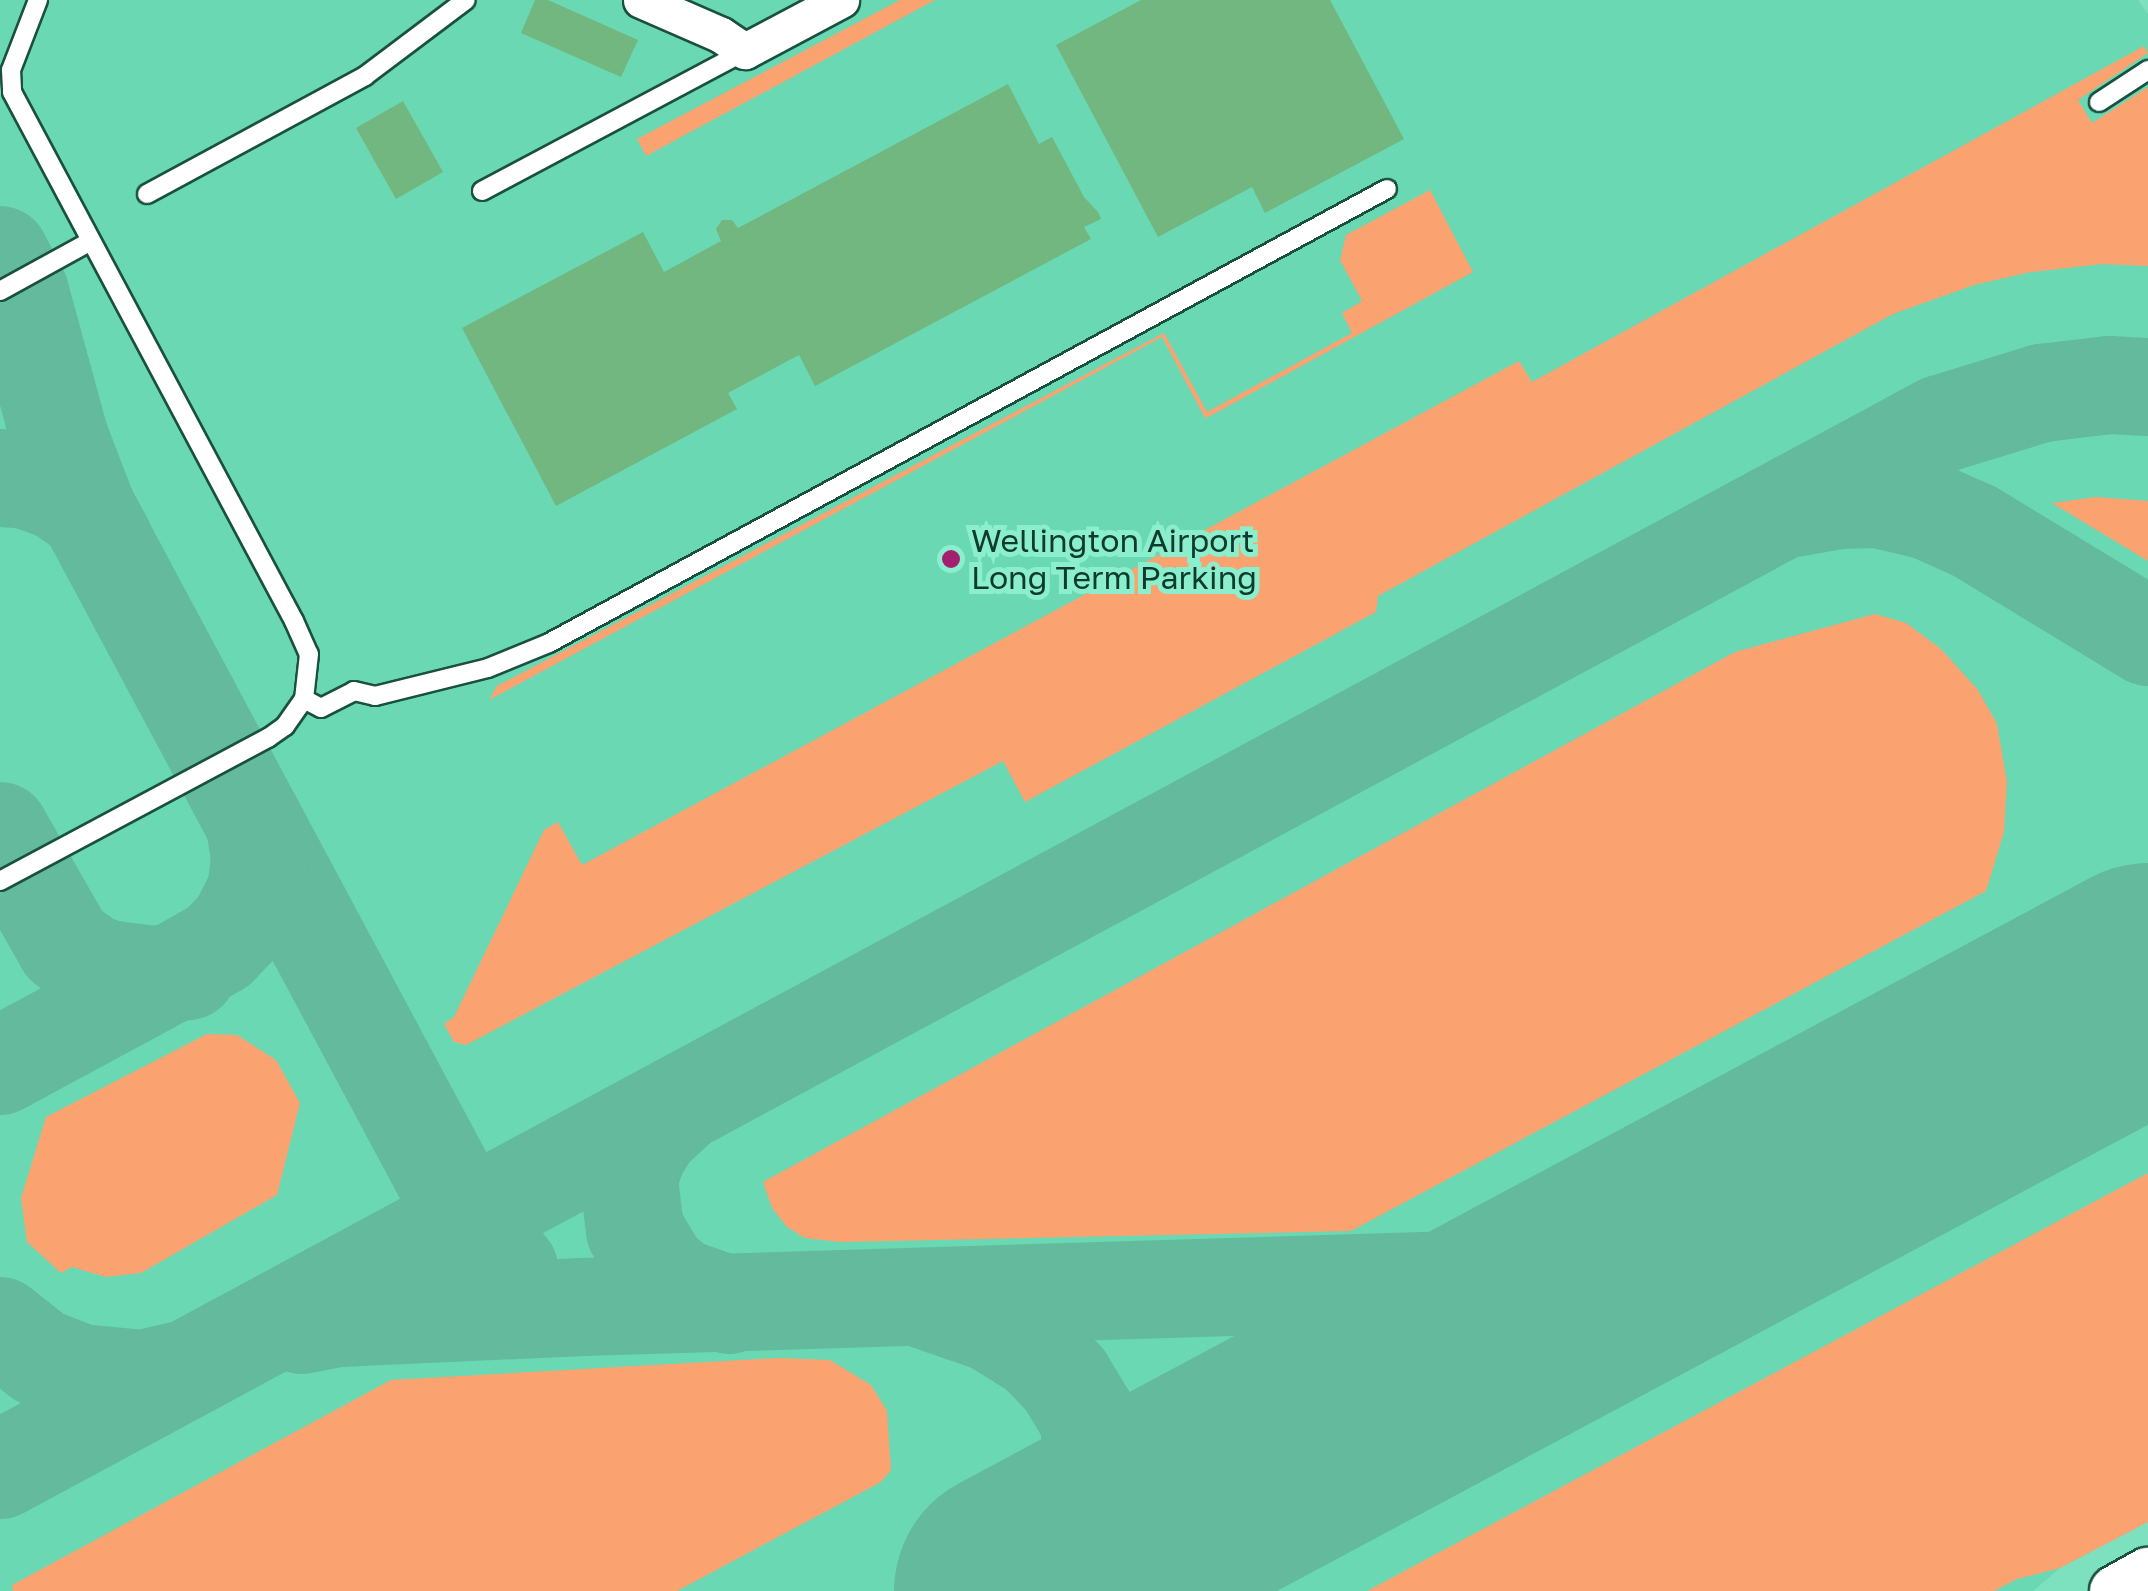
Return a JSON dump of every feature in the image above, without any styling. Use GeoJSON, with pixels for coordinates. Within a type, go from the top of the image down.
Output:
{"type":"FeatureCollection","features":[{"type":"Feature","properties":{"kind":"main road"},"geometry":{"type":"LineString","coordinates":[[2115,1591],[2148,1574]]}},
{"type":"Feature","properties":{"kind":"street"},"geometry":{"type":"LineString","coordinates":[[641,0],[722,34],[746,51],[841,0]]}},
{"type":"Feature","properties":{"kind":"lane"},"geometry":{"type":"LineString","coordinates":[[0,880],[268,738],[285,726],[304,699],[311,670],[302,638],[12,92],[11,70],[38,0]]}},
{"type":"Feature","properties":{"kind":"lane"},"geometry":{"type":"LineString","coordinates":[[147,194],[348,86],[466,0]]}},
{"type":"Feature","properties":{"kind":"lane"},"geometry":{"type":"LineString","coordinates":[[482,190],[746,51]]}},
{"type":"Feature","properties":{"kind":"lane"},"geometry":{"type":"LineString","coordinates":[[2099,102],[2148,70]]}},
{"type":"Feature","properties":{"kind":"lane"},"geometry":{"type":"LineString","coordinates":[[304,699],[321,708],[354,692],[375,696],[488,668],[549,643],[1387,189]]}},
{"type":"Feature","properties":{"kind":"lane"},"geometry":{"type":"LineString","coordinates":[[0,291],[89,242]]}},
{"type":"Feature","properties":{"kind":"shaded area"},"geometry":{"type":"Polygon","coordinates":[[[0,0],[2138,0],[2148,14],[2148,1522],[2060,1568],[2033,1591],[0,1591],[0,0]]]}},
{"type":"Feature","properties":{"kind":"shaded area"},"geometry":{"type":"Polygon","coordinates":[[[900,0],[935,0],[646,156],[637,139],[900,0]]]}},
{"type":"Feature","properties":{"kind":"shaded area"},"geometry":{"type":"Polygon","coordinates":[[[2144,46],[2148,53],[2078,100],[2092,123],[2148,87],[2148,266],[2102,264],[2031,272],[1974,285],[1893,314],[1378,596],[1376,612],[1025,802],[1003,761],[466,1045],[454,1042],[444,1024],[454,1017],[544,830],[558,822],[582,865],[1519,361],[1532,382],[2144,46]]]}},
{"type":"Feature","properties":{"kind":"shaded area"},"geometry":{"type":"Polygon","coordinates":[[[1430,190],[1473,272],[1210,416],[1205,418],[1162,337],[489,700],[497,686],[1164,333],[1207,412],[1352,333],[1342,313],[1362,301],[1340,260],[1346,235],[1430,190]]]}},
{"type":"Feature","properties":{"kind":"shaded area"},"geometry":{"type":"Polygon","coordinates":[[[2096,497],[2148,501],[2148,561],[2052,503],[2096,497]]]}},
{"type":"Feature","properties":{"kind":"shaded area"},"geometry":{"type":"Polygon","coordinates":[[[1875,614],[1906,623],[1941,649],[1978,690],[1997,724],[2007,782],[2004,832],[1986,891],[1351,1231],[840,1242],[805,1238],[787,1227],[772,1208],[763,1182],[1735,652],[1875,614]]]}},
{"type":"Feature","properties":{"kind":"shaded area"},"geometry":{"type":"Polygon","coordinates":[[[207,1034],[237,1035],[276,1060],[300,1103],[277,1195],[141,1273],[106,1277],[72,1267],[61,1273],[27,1242],[21,1198],[46,1117],[207,1034]]]}},
{"type":"Feature","properties":{"kind":"shaded area"},"geometry":{"type":"Polygon","coordinates":[[[2148,1173],[2148,1522],[2060,1568],[2017,1579],[1994,1591],[1367,1591],[2148,1173]]]}},
{"type":"Feature","properties":{"kind":"shaded area"},"geometry":{"type":"Polygon","coordinates":[[[779,1358],[830,1360],[871,1385],[887,1411],[891,1470],[881,1482],[677,1591],[13,1591],[12,1585],[391,1380],[779,1358]]]}},
{"type":"Feature","properties":{"kind":"building"},"geometry":{"type":"Polygon","coordinates":[[[535,0],[548,0],[638,40],[621,77],[521,33],[535,0]]]}},
{"type":"Feature","properties":{"kind":"building"},"geometry":{"type":"Polygon","coordinates":[[[1141,0],[1330,0],[1404,139],[1265,213],[1252,187],[1158,237],[1056,45],[1141,0]]]}},
{"type":"Feature","properties":{"kind":"building"},"geometry":{"type":"Polygon","coordinates":[[[1008,84],[1039,144],[1052,137],[1084,197],[1098,212],[1101,219],[1084,227],[1091,239],[815,386],[799,355],[728,393],[737,409],[556,506],[462,328],[643,232],[664,272],[721,241],[716,229],[722,220],[732,220],[738,228],[1008,84]]]}},
{"type":"Feature","properties":{"kind":"building"},"geometry":{"type":"Polygon","coordinates":[[[403,101],[443,172],[396,199],[356,128],[403,101]]]}},
{"type":"Feature","properties":{"kind":"taxiway"},"geometry":{"type":"LineString","coordinates":[[0,255],[20,293],[60,439],[88,512],[104,541]]}},
{"type":"Feature","properties":{"kind":"taxiway"},"geometry":{"type":"LineString","coordinates":[[0,1470],[1941,424],[2042,393],[2109,385],[2148,387]]}},
{"type":"Feature","properties":{"kind":"taxiway"},"geometry":{"type":"LineString","coordinates":[[0,478],[27,480],[58,491],[88,512],[467,1220],[509,1269]]}},
{"type":"Feature","properties":{"kind":"taxiway"},"geometry":{"type":"LineString","coordinates":[[1794,508],[1838,500],[1878,499],[1929,511],[1974,531],[2148,637]]}},
{"type":"Feature","properties":{"kind":"taxiway"},"geometry":{"type":"LineString","coordinates":[[0,831],[65,945],[107,969],[153,975],[172,973],[218,947],[239,925],[256,892],[260,857],[255,824]]}},
{"type":"Feature","properties":{"kind":"taxiway"},"geometry":{"type":"LineString","coordinates":[[0,1066],[172,973],[188,971]]}},
{"type":"Feature","properties":{"kind":"taxiway"},"geometry":{"type":"LineString","coordinates":[[678,1106],[651,1131],[636,1156],[629,1181],[635,1230],[658,1269],[679,1287],[729,1305]]}},
{"type":"Feature","properties":{"kind":"taxiway"},"geometry":{"type":"LineString","coordinates":[[302,1325],[339,1318],[583,1307],[1489,1279],[1567,1268],[1634,1249],[1733,1208]]}},
{"type":"Feature","properties":{"kind":"taxiway"},"geometry":{"type":"LineString","coordinates":[[931,1302],[992,1323],[1037,1351],[1065,1380],[1088,1418],[1096,1480],[1083,1526],[1064,1551],[1017,1591]]}},
{"type":"Feature","properties":{"kind":"taxiway"},"geometry":{"type":"LineString","coordinates":[[0,1326],[39,1357],[80,1373],[143,1379],[186,1369]]}},
{"type":"Feature","properties":{"kind":"runway"},"geometry":{"type":"LineString","coordinates":[[1016,1591],[2148,985]]}},
{"type":"Feature","properties":{"kind":"place","name":"Wellington Airport Long Term Parking"},"geometry":{"type":"Point","coordinates":[951,559]}}]}
